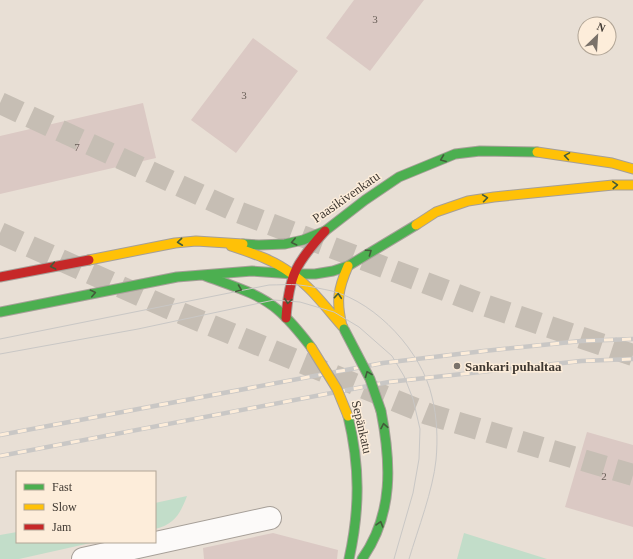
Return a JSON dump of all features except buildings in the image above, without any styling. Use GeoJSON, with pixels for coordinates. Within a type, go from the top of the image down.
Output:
{"type":"FeatureCollection","features":[{"type":"Feature","properties":{"kind":"main road","name":"Paasikivenkatu"},"geometry":{"type":"LineString","coordinates":[[0,277],[175,243],[196,241],[259,245],[285,244],[304,240],[325,231],[365,200],[399,177],[455,154],[480,151],[540,152],[612,163],[633,169]]}},
{"type":"Feature","properties":{"kind":"main road"},"geometry":{"type":"LineString","coordinates":[[0,312],[156,280],[252,271],[315,274],[333,271],[348,266],[436,212],[468,201],[589,187],[633,185]]}},
{"type":"Feature","properties":{"kind":"main road"},"geometry":{"type":"LineString","coordinates":[[286,318],[288,297],[293,274],[305,254],[325,231]]}},
{"type":"Feature","properties":{"kind":"main road","name":"Sepänkatu"},"geometry":{"type":"LineString","coordinates":[[219,242],[271,261],[293,274],[317,298],[343,328],[363,364],[379,401],[387,440],[390,470],[387,498],[376,535],[362,559]]}},
{"type":"Feature","properties":{"kind":"main road","name":"Sepänkatu"},"geometry":{"type":"LineString","coordinates":[[343,328],[337,306],[338,293],[348,266]]}},
{"type":"Feature","properties":{"kind":"main road","name":"Sepänkatu"},"geometry":{"type":"LineString","coordinates":[[203,275],[243,290],[266,302],[286,318],[302,336],[334,382],[345,404],[348,416],[359,486],[357,520],[349,559]]}},
{"type":"Feature","properties":{"kind":"street"},"geometry":{"type":"LineString","coordinates":[[83,559],[270,518]]}},
{"type":"Feature","properties":{"kind":"green space"},"geometry":{"type":"Polygon","coordinates":[[[187,496],[176,517],[162,527],[156,529],[156,503],[187,496]]]}},
{"type":"Feature","properties":{"kind":"green space"},"geometry":{"type":"Polygon","coordinates":[[[16,532],[16,543],[91,543],[19,559],[0,559],[0,535],[16,532]]]}},
{"type":"Feature","properties":{"kind":"green space"},"geometry":{"type":"Polygon","coordinates":[[[464,533],[547,559],[457,559],[464,533]]]}},
{"type":"Feature","properties":{"kind":"tunnel"},"geometry":{"type":"LineString","coordinates":[[0,103],[233,210],[484,305],[633,355]]}},
{"type":"Feature","properties":{"kind":"tunnel"},"geometry":{"type":"LineString","coordinates":[[0,233],[166,307],[428,414],[633,475]]}},
{"type":"Feature","properties":{"kind":"tram line"},"geometry":{"type":"LineString","coordinates":[[0,339],[269,285],[307,286],[332,291],[349,297],[365,306],[381,318],[408,347],[427,380],[432,397],[437,428],[436,460],[429,497],[409,559]]}},
{"type":"Feature","properties":{"kind":"tram line"},"geometry":{"type":"LineString","coordinates":[[0,354],[138,329],[274,300],[300,302],[334,312],[359,327],[392,356],[404,376],[413,399],[420,429],[419,459],[413,493],[394,559]]}},
{"type":"Feature","properties":{"kind":"railway"},"geometry":{"type":"LineString","coordinates":[[0,435],[383,363],[581,341],[633,339]]}},
{"type":"Feature","properties":{"kind":"railway"},"geometry":{"type":"LineString","coordinates":[[0,456],[389,382],[581,361],[633,359]]}},
{"type":"Feature","properties":{"kind":"traffic: fast"},"geometry":{"type":"LineString","coordinates":[[243,244],[285,244],[303,240],[325,231],[365,200],[399,177],[455,154],[480,151],[537,152]]}},
{"type":"Feature","properties":{"kind":"traffic: fast"},"geometry":{"type":"LineString","coordinates":[[0,312],[177,277],[252,271],[293,274],[315,274],[333,271],[348,266],[416,225]]}},
{"type":"Feature","properties":{"kind":"traffic: fast"},"geometry":{"type":"LineString","coordinates":[[203,275],[261,298],[278,310],[300,332],[311,347]]}},
{"type":"Feature","properties":{"kind":"traffic: fast"},"geometry":{"type":"LineString","coordinates":[[344,329],[370,379],[381,411]]}},
{"type":"Feature","properties":{"kind":"traffic: fast"},"geometry":{"type":"LineString","coordinates":[[362,559],[380,524],[385,506],[388,468],[387,449],[381,411]]}},
{"type":"Feature","properties":{"kind":"traffic: fast"},"geometry":{"type":"LineString","coordinates":[[348,416],[355,452],[357,488],[357,505],[353,541],[349,559]]}},
{"type":"Feature","properties":{"kind":"traffic: slow"},"geometry":{"type":"LineString","coordinates":[[537,152],[612,163],[633,169]]}},
{"type":"Feature","properties":{"kind":"traffic: slow"},"geometry":{"type":"LineString","coordinates":[[416,225],[436,212],[468,201],[613,185],[633,185]]}},
{"type":"Feature","properties":{"kind":"traffic: slow"},"geometry":{"type":"LineString","coordinates":[[89,260],[175,243],[196,241],[243,244]]}},
{"type":"Feature","properties":{"kind":"traffic: slow"},"geometry":{"type":"LineString","coordinates":[[231,246],[255,254],[292,274],[313,292],[343,327]]}},
{"type":"Feature","properties":{"kind":"traffic: slow"},"geometry":{"type":"LineString","coordinates":[[342,326],[339,309],[339,295],[348,266]]}},
{"type":"Feature","properties":{"kind":"traffic: slow"},"geometry":{"type":"LineString","coordinates":[[311,347],[337,389],[348,416]]}},
{"type":"Feature","properties":{"kind":"traffic: jam"},"geometry":{"type":"LineString","coordinates":[[286,318],[289,291],[296,270],[307,252],[325,231]]}},
{"type":"Feature","properties":{"kind":"traffic: jam"},"geometry":{"type":"LineString","coordinates":[[0,277],[89,260]]}},
{"type":"Feature","properties":{"kind":"place","name":"Sankari puhaltaa"},"geometry":{"type":"Point","coordinates":[457,366]}}]}
